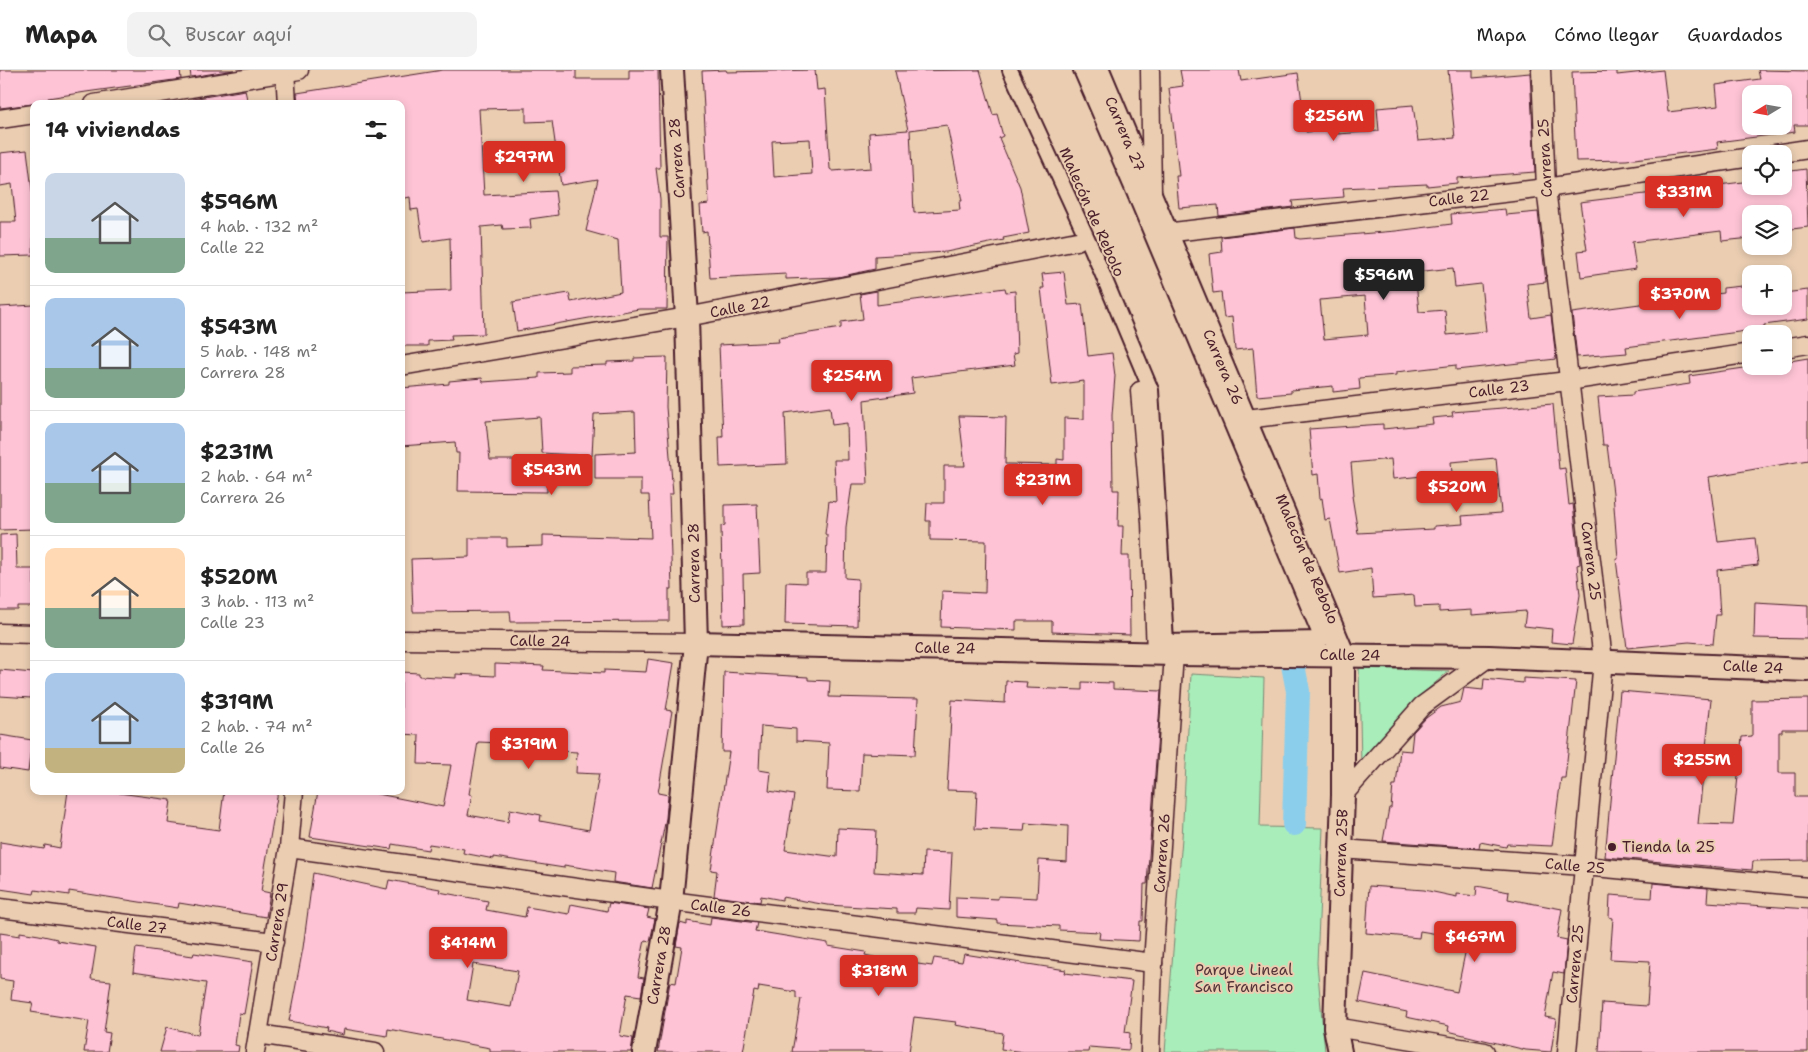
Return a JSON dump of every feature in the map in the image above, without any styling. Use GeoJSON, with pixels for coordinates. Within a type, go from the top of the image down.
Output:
{"type":"FeatureCollection","features":[{"type":"Feature","properties":{"kind":"street","name":"Carrera 28"},"geometry":{"type":"LineString","coordinates":[[644,1052],[671,901],[696,643],[688,317],[672,70]]}},
{"type":"Feature","properties":{"kind":"street","name":"Malecón de Rebolo"},"geometry":{"type":"LineString","coordinates":[[1010,70],[1090,244],[1151,390],[1166,642],[1322,639],[1134,192],[1080,70]]}},
{"type":"Feature","properties":{"kind":"street","name":"Carrera 27"},"geometry":{"type":"LineString","coordinates":[[1098,70],[1152,199]]}},
{"type":"Feature","properties":{"kind":"street","name":"Carrera 26"},"geometry":{"type":"LineString","coordinates":[[1150,70],[1152,199],[1246,419],[1332,654]]}},
{"type":"Feature","properties":{"kind":"street","name":"Carrera 25"},"geometry":{"type":"LineString","coordinates":[[1540,70],[1546,188],[1603,660],[1567,1052]]}},
{"type":"Feature","properties":{"kind":"street"},"geometry":{"type":"LineString","coordinates":[[118,100],[290,71],[287,100]]}},
{"type":"Feature","properties":{"kind":"street"},"geometry":{"type":"LineString","coordinates":[[0,119],[30,115]]}},
{"type":"Feature","properties":{"kind":"street"},"geometry":{"type":"LineString","coordinates":[[1792,151],[1808,149]]}},
{"type":"Feature","properties":{"kind":"street","name":"Calle 22"},"geometry":{"type":"LineString","coordinates":[[1166,233],[1546,188],[1742,158]]}},
{"type":"Feature","properties":{"kind":"street","name":"Calle 22"},"geometry":{"type":"LineString","coordinates":[[405,365],[688,317],[1077,242]]}},
{"type":"Feature","properties":{"kind":"street"},"geometry":{"type":"LineString","coordinates":[[1792,347],[1808,344]]}},
{"type":"Feature","properties":{"kind":"street","name":"Calle 23"},"geometry":{"type":"LineString","coordinates":[[1246,419],[1568,381],[1742,354]]}},
{"type":"Feature","properties":{"kind":"street","name":"Carrera 26"},"geometry":{"type":"LineString","coordinates":[[1140,391],[1165,653],[1150,1052]]}},
{"type":"Feature","properties":{"kind":"street"},"geometry":{"type":"LineString","coordinates":[[0,633],[30,634]]}},
{"type":"Feature","properties":{"kind":"street","name":"Calle 24"},"geometry":{"type":"LineString","coordinates":[[405,640],[696,643],[1165,653],[1489,657],[1603,660],[1808,670]]}},
{"type":"Feature","properties":{"kind":"street","name":"Carrera 25B"},"geometry":{"type":"LineString","coordinates":[[1332,654],[1343,795],[1335,1027],[1340,1052]]}},
{"type":"Feature","properties":{"kind":"street"},"geometry":{"type":"LineString","coordinates":[[1343,795],[1422,706],[1489,657]]}},
{"type":"Feature","properties":{"kind":"street","name":"Carrera 29"},"geometry":{"type":"LineString","coordinates":[[255,1052],[289,848],[294,795]]}},
{"type":"Feature","properties":{"kind":"street","name":"Calle 26"},"geometry":{"type":"LineString","coordinates":[[289,848],[671,901],[1154,963]]}},
{"type":"Feature","properties":{"kind":"street","name":"Calle 25"},"geometry":{"type":"LineString","coordinates":[[1341,849],[1584,866],[1808,887]]}},
{"type":"Feature","properties":{"kind":"street","name":"Calle 27"},"geometry":{"type":"LineString","coordinates":[[0,908],[274,942]]}},
{"type":"Feature","properties":{"kind":"street"},"geometry":{"type":"LineString","coordinates":[[1335,1027],[1485,1052]]}},
{"type":"Feature","properties":{"kind":"street"},"geometry":{"type":"LineString","coordinates":[[258,1034],[375,1052]]}},
{"type":"Feature","properties":{"kind":"green space"},"geometry":{"type":"Polygon","coordinates":[[[1359,668],[1449,671],[1414,701],[1361,766],[1359,668]]]}},
{"type":"Feature","properties":{"kind":"green space","name":"Parque Lineal San Francisco"},"geometry":{"type":"Polygon","coordinates":[[[1191,674],[1264,678],[1260,827],[1323,828],[1317,963],[1325,1052],[1165,1052],[1182,838],[1191,674]]]}},
{"type":"Feature","properties":{"kind":"building"},"geometry":{"type":"Polygon","coordinates":[[[0,70],[180,70],[181,79],[48,98],[48,100],[30,100],[30,104],[0,108],[0,70]]]}},
{"type":"Feature","properties":{"kind":"building"},"geometry":{"type":"Polygon","coordinates":[[[190,70],[234,70],[191,77],[190,70]]]}},
{"type":"Feature","properties":{"kind":"building"},"geometry":{"type":"Polygon","coordinates":[[[443,70],[576,70],[576,79],[629,79],[629,70],[658,70],[660,168],[656,168],[660,199],[660,237],[668,237],[667,309],[639,309],[517,331],[513,302],[569,293],[571,302],[621,292],[618,240],[586,231],[598,179],[561,185],[552,121],[526,122],[526,108],[479,109],[484,195],[555,191],[558,215],[530,219],[531,228],[503,229],[502,225],[481,227],[484,334],[451,335],[452,340],[428,341],[428,346],[405,346],[405,292],[451,290],[450,238],[423,242],[418,209],[411,210],[410,197],[405,198],[405,100],[298,100],[297,93],[443,70]]]}},
{"type":"Feature","properties":{"kind":"building"},"geometry":{"type":"Polygon","coordinates":[[[815,70],[817,90],[825,89],[830,169],[833,171],[871,168],[869,133],[908,130],[895,71],[980,70],[993,115],[997,114],[1003,136],[999,138],[1020,187],[1029,233],[946,252],[875,256],[875,269],[838,277],[786,279],[786,274],[710,278],[707,231],[702,232],[700,205],[709,204],[702,71],[815,70]],[[947,125],[910,130],[914,213],[960,210],[959,201],[962,201],[947,125]],[[810,139],[772,141],[774,177],[812,174],[810,139]]]}},
{"type":"Feature","properties":{"kind":"building"},"geometry":{"type":"Polygon","coordinates":[[[1180,70],[1239,70],[1241,81],[1298,73],[1306,132],[1338,129],[1338,134],[1379,131],[1377,108],[1413,105],[1418,141],[1455,138],[1448,70],[1473,70],[1473,78],[1530,73],[1535,172],[1457,178],[1457,183],[1427,186],[1427,184],[1343,188],[1344,197],[1292,201],[1293,207],[1219,216],[1218,205],[1179,208],[1176,176],[1179,176],[1169,88],[1183,86],[1180,70]]]}},
{"type":"Feature","properties":{"kind":"building"},"geometry":{"type":"Polygon","coordinates":[[[1663,70],[1668,112],[1718,106],[1716,85],[1760,79],[1758,70],[1808,71],[1808,125],[1794,125],[1795,132],[1792,132],[1792,85],[1742,85],[1742,135],[1772,135],[1717,142],[1718,149],[1626,160],[1576,161],[1572,72],[1617,71],[1617,75],[1663,70]]]}},
{"type":"Feature","properties":{"kind":"building"},"geometry":{"type":"Polygon","coordinates":[[[245,90],[247,100],[192,100],[245,90]]]}},
{"type":"Feature","properties":{"kind":"building"},"geometry":{"type":"Polygon","coordinates":[[[27,150],[30,174],[30,255],[0,256],[0,222],[16,222],[12,184],[0,186],[0,153],[27,150]]]}},
{"type":"Feature","properties":{"kind":"building"},"geometry":{"type":"Polygon","coordinates":[[[1806,169],[1808,227],[1792,229],[1792,205],[1742,205],[1742,239],[1722,241],[1721,231],[1632,242],[1636,269],[1581,277],[1578,251],[1587,250],[1580,202],[1742,182],[1742,195],[1792,195],[1792,171],[1806,169]]]}},
{"type":"Feature","properties":{"kind":"building"},"geometry":{"type":"Polygon","coordinates":[[[1505,209],[1506,215],[1538,212],[1546,282],[1527,284],[1531,318],[1551,315],[1556,359],[1456,370],[1456,365],[1396,372],[1396,375],[1359,378],[1360,389],[1333,392],[1333,386],[1291,390],[1291,393],[1257,396],[1253,348],[1235,350],[1232,317],[1224,318],[1221,292],[1213,293],[1209,254],[1222,252],[1221,237],[1295,228],[1296,238],[1300,239],[1396,231],[1452,224],[1451,214],[1505,209]],[[1453,268],[1415,272],[1419,312],[1445,310],[1447,335],[1486,331],[1481,284],[1455,287],[1453,268]],[[1365,296],[1320,300],[1324,339],[1368,335],[1365,296]]]}},
{"type":"Feature","properties":{"kind":"building"},"geometry":{"type":"Polygon","coordinates":[[[1064,272],[1068,305],[1082,304],[1088,356],[1112,353],[1115,376],[1112,415],[1113,490],[1119,490],[1118,526],[1123,526],[1122,556],[1129,556],[1130,635],[1052,632],[1052,621],[1016,621],[1016,630],[941,627],[942,591],[985,593],[986,541],[930,540],[930,521],[926,521],[927,503],[944,503],[944,466],[965,466],[959,416],[1006,417],[1005,464],[1057,465],[1057,459],[1064,460],[1064,418],[1084,419],[1084,381],[1052,385],[1041,288],[1044,288],[1042,274],[1064,272]]]}},
{"type":"Feature","properties":{"kind":"building"},"geometry":{"type":"Polygon","coordinates":[[[1742,286],[1742,315],[1792,315],[1792,292],[1808,290],[1808,319],[1764,325],[1742,325],[1742,332],[1626,347],[1627,353],[1577,357],[1572,313],[1723,293],[1723,288],[1742,286]]]}},
{"type":"Feature","properties":{"kind":"building"},"geometry":{"type":"Polygon","coordinates":[[[1005,288],[1006,292],[1015,291],[1017,353],[1013,354],[1015,365],[911,378],[913,393],[864,400],[868,484],[852,484],[846,527],[845,578],[858,579],[857,626],[785,624],[786,582],[806,583],[806,573],[826,573],[827,535],[825,534],[829,501],[836,502],[834,460],[848,460],[847,423],[832,425],[830,407],[785,413],[787,464],[720,467],[719,437],[723,437],[719,345],[779,342],[778,338],[841,328],[841,322],[863,319],[860,294],[877,291],[877,305],[1005,288]]]}},
{"type":"Feature","properties":{"kind":"building"},"geometry":{"type":"Polygon","coordinates":[[[30,305],[30,529],[0,530],[0,307],[30,305]]]}},
{"type":"Feature","properties":{"kind":"building"},"geometry":{"type":"Polygon","coordinates":[[[667,357],[666,407],[673,494],[669,494],[672,589],[669,589],[669,621],[511,622],[510,611],[413,612],[411,559],[469,557],[469,538],[507,538],[507,547],[543,546],[543,535],[651,538],[649,495],[641,495],[641,479],[595,479],[595,454],[636,452],[635,412],[594,414],[592,456],[542,453],[540,417],[486,421],[490,460],[546,460],[547,492],[458,491],[459,453],[456,453],[455,442],[405,446],[405,388],[449,384],[449,381],[482,378],[483,382],[539,378],[539,373],[570,372],[570,366],[607,365],[607,362],[634,361],[634,358],[667,357]]]}},
{"type":"Feature","properties":{"kind":"building"},"geometry":{"type":"Polygon","coordinates":[[[1808,358],[1808,460],[1709,477],[1718,542],[1755,538],[1758,565],[1717,570],[1720,615],[1716,615],[1713,644],[1689,642],[1627,648],[1616,559],[1618,559],[1613,493],[1607,445],[1603,445],[1598,397],[1633,395],[1633,392],[1690,384],[1689,376],[1742,368],[1742,375],[1792,375],[1792,361],[1808,358]]]}},
{"type":"Feature","properties":{"kind":"building"},"geometry":{"type":"Polygon","coordinates":[[[1553,404],[1559,469],[1565,468],[1569,505],[1573,504],[1580,564],[1577,565],[1580,595],[1572,644],[1551,642],[1552,629],[1524,626],[1526,611],[1472,615],[1472,610],[1439,612],[1439,606],[1415,607],[1414,595],[1373,598],[1371,568],[1340,573],[1330,519],[1325,520],[1322,498],[1320,499],[1318,474],[1313,475],[1309,429],[1383,424],[1383,429],[1433,424],[1432,418],[1453,416],[1452,412],[1553,404]],[[1496,458],[1451,462],[1452,473],[1393,479],[1391,459],[1351,463],[1354,495],[1352,496],[1358,533],[1434,529],[1434,526],[1463,524],[1462,516],[1501,513],[1496,458]]]}},
{"type":"Feature","properties":{"kind":"building"},"geometry":{"type":"Polygon","coordinates":[[[757,504],[760,573],[743,574],[744,624],[723,625],[721,526],[725,525],[725,505],[757,504]]]}},
{"type":"Feature","properties":{"kind":"building"},"geometry":{"type":"Polygon","coordinates":[[[16,534],[17,569],[30,569],[30,607],[18,607],[18,610],[0,610],[0,535],[16,534]]]}},
{"type":"Feature","properties":{"kind":"building"},"geometry":{"type":"Polygon","coordinates":[[[1755,602],[1808,605],[1808,639],[1754,638],[1755,602]]]}},
{"type":"Feature","properties":{"kind":"building"},"geometry":{"type":"Polygon","coordinates":[[[648,659],[674,663],[666,710],[672,711],[658,793],[668,795],[666,818],[652,888],[613,882],[614,873],[564,865],[564,868],[494,857],[494,859],[463,853],[464,849],[429,844],[428,850],[392,844],[391,849],[310,837],[317,795],[383,795],[443,807],[451,765],[418,764],[419,735],[405,734],[405,672],[419,673],[419,676],[456,678],[456,674],[495,676],[495,664],[544,666],[543,670],[604,673],[604,670],[646,672],[648,659]],[[478,742],[469,794],[472,795],[468,815],[508,822],[510,809],[541,815],[540,821],[589,830],[599,774],[576,773],[577,752],[526,749],[526,744],[478,742]]]}},
{"type":"Feature","properties":{"kind":"building"},"geometry":{"type":"Polygon","coordinates":[[[0,670],[30,673],[30,698],[0,696],[0,670]]]}},
{"type":"Feature","properties":{"kind":"building"},"geometry":{"type":"Polygon","coordinates":[[[724,672],[808,677],[808,680],[830,681],[829,697],[918,699],[915,755],[862,753],[860,791],[827,790],[829,743],[796,741],[796,729],[761,726],[759,770],[771,772],[769,791],[794,795],[785,850],[837,857],[838,828],[876,830],[874,872],[923,875],[924,852],[952,853],[949,910],[916,908],[915,913],[897,913],[897,909],[827,905],[782,897],[782,900],[761,896],[760,902],[714,896],[717,871],[711,870],[729,752],[722,752],[724,672]]]}},
{"type":"Feature","properties":{"kind":"building"},"geometry":{"type":"Polygon","coordinates":[[[1523,678],[1576,681],[1565,778],[1561,778],[1552,846],[1507,844],[1506,847],[1480,842],[1479,848],[1383,841],[1389,808],[1391,808],[1393,785],[1396,785],[1400,750],[1411,751],[1413,732],[1426,718],[1441,707],[1461,702],[1464,688],[1483,690],[1484,679],[1523,683],[1523,678]]]}},
{"type":"Feature","properties":{"kind":"building"},"geometry":{"type":"Polygon","coordinates":[[[1006,681],[1027,682],[1026,688],[1082,690],[1082,682],[1113,683],[1113,689],[1161,691],[1147,884],[1144,884],[1143,921],[1140,921],[1139,941],[1099,939],[1100,932],[1059,930],[1059,926],[997,923],[997,920],[956,917],[956,897],[998,899],[998,896],[1037,898],[1039,860],[1067,862],[1068,826],[1025,823],[1024,831],[975,829],[977,791],[947,790],[952,700],[1005,703],[1006,681]]]}},
{"type":"Feature","properties":{"kind":"building"},"geometry":{"type":"Polygon","coordinates":[[[1620,691],[1711,699],[1698,824],[1733,825],[1742,737],[1752,736],[1752,700],[1808,699],[1808,729],[1782,729],[1782,732],[1779,732],[1779,773],[1795,773],[1795,797],[1808,797],[1808,860],[1753,861],[1752,870],[1605,857],[1620,691]]]}},
{"type":"Feature","properties":{"kind":"building"},"geometry":{"type":"Polygon","coordinates":[[[0,735],[30,740],[28,772],[0,768],[0,735]]]}},
{"type":"Feature","properties":{"kind":"building"},"geometry":{"type":"Polygon","coordinates":[[[67,795],[134,795],[171,800],[168,823],[219,830],[223,795],[277,795],[261,891],[270,893],[266,917],[179,903],[178,908],[69,891],[69,895],[35,890],[34,894],[0,889],[0,842],[44,849],[45,845],[60,848],[67,795]]]}},
{"type":"Feature","properties":{"kind":"building"},"geometry":{"type":"Polygon","coordinates":[[[313,873],[387,889],[389,880],[440,889],[439,892],[488,901],[486,910],[525,917],[527,907],[569,914],[571,904],[607,911],[609,903],[649,909],[647,917],[655,919],[650,941],[645,940],[641,959],[638,977],[644,978],[641,996],[627,994],[620,1036],[633,1038],[631,1052],[490,1052],[490,1048],[388,1029],[387,1036],[344,1029],[343,1035],[326,1031],[327,1028],[289,1021],[303,948],[313,873]],[[473,964],[467,1000],[511,1007],[518,971],[473,964]]]}},
{"type":"Feature","properties":{"kind":"building"},"geometry":{"type":"Polygon","coordinates":[[[1653,883],[1708,888],[1707,902],[1808,909],[1808,1052],[1599,1052],[1602,1003],[1647,1006],[1650,961],[1610,959],[1613,918],[1609,917],[1610,895],[1652,898],[1653,883]]]}},
{"type":"Feature","properties":{"kind":"building"},"geometry":{"type":"Polygon","coordinates":[[[1369,886],[1424,890],[1457,897],[1457,894],[1476,896],[1477,886],[1509,892],[1508,899],[1562,909],[1557,938],[1567,940],[1564,974],[1553,972],[1545,1017],[1556,1019],[1551,1052],[1526,1050],[1448,1031],[1449,1026],[1406,1017],[1407,1012],[1359,1002],[1365,973],[1457,992],[1468,939],[1420,931],[1419,938],[1366,933],[1369,886]]]}},
{"type":"Feature","properties":{"kind":"building"},"geometry":{"type":"Polygon","coordinates":[[[711,917],[757,923],[755,931],[828,943],[828,946],[866,952],[865,955],[882,959],[932,966],[934,958],[962,962],[964,954],[1066,970],[1065,973],[1132,981],[1125,1032],[1130,1033],[1129,1050],[1089,1047],[1088,1052],[1024,1052],[1001,1049],[1003,1033],[955,1025],[956,1022],[914,1017],[909,1052],[792,1052],[801,999],[796,998],[796,992],[759,986],[758,992],[754,991],[743,1052],[658,1052],[670,982],[676,983],[682,947],[676,946],[680,923],[687,925],[687,921],[710,925],[711,917]]]}},
{"type":"Feature","properties":{"kind":"building"},"geometry":{"type":"Polygon","coordinates":[[[20,932],[57,939],[57,941],[96,947],[91,979],[111,981],[104,1032],[110,1033],[107,1052],[84,1052],[89,1021],[31,1012],[33,1003],[11,1000],[13,981],[0,979],[0,933],[20,936],[20,932]]]}},
{"type":"Feature","properties":{"kind":"building"},"geometry":{"type":"Polygon","coordinates":[[[136,948],[193,956],[194,953],[253,962],[244,1014],[239,1013],[235,1045],[239,1046],[238,1052],[160,1052],[167,1027],[198,1035],[206,983],[133,972],[136,948]]]}},
{"type":"Feature","properties":{"kind":"waterway"},"geometry":{"type":"LineString","coordinates":[[1289,644],[1298,691],[1294,824]]}},
{"type":"Feature","properties":{"kind":"place","name":"Tienda la 25"},"geometry":{"type":"Point","coordinates":[1612,847]}}]}
